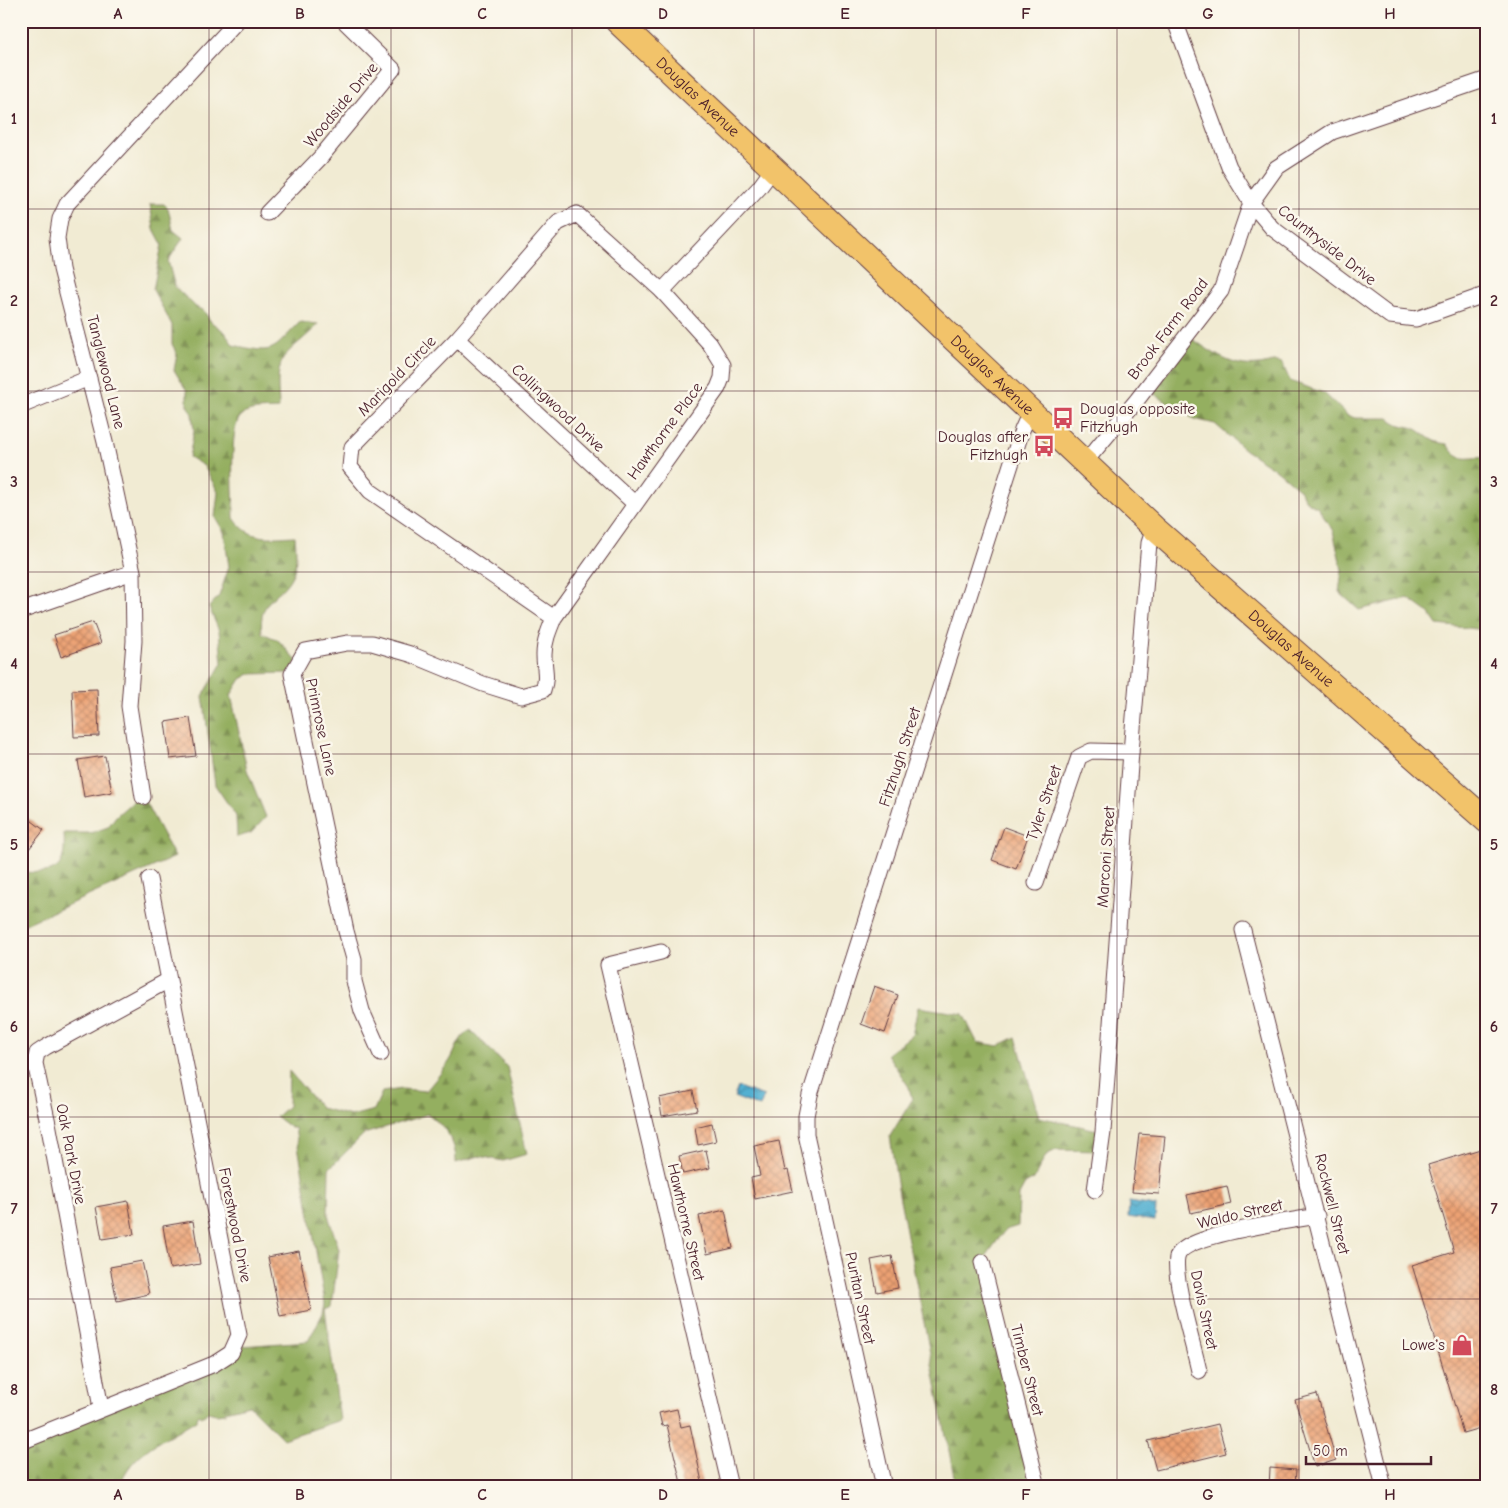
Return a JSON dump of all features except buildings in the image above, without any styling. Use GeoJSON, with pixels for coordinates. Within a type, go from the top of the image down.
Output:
{"type":"FeatureCollection","features":[{"type":"Feature","properties":{"kind":"main road","name":"Douglas Avenue"},"geometry":{"type":"LineString","coordinates":[[617,21],[1154,528],[1487,821]]}},
{"type":"Feature","properties":{"kind":"street","name":"Tanglewood Lane"},"geometry":{"type":"LineString","coordinates":[[143,797],[129,706],[134,641],[133,572],[90,378],[60,269],[57,238],[60,220],[67,204],[237,21]]}},
{"type":"Feature","properties":{"kind":"street","name":"Woodside Drive"},"geometry":{"type":"LineString","coordinates":[[267,212],[320,158],[393,69],[344,21]]}},
{"type":"Feature","properties":{"kind":"street","name":"Countryside Drive"},"geometry":{"type":"LineString","coordinates":[[1175,21],[1229,167],[1251,203],[1272,228],[1390,316],[1416,318],[1487,294]]}},
{"type":"Feature","properties":{"kind":"street","name":"Brook Farm Road"},"geometry":{"type":"LineString","coordinates":[[1085,462],[1137,400],[1221,291],[1251,203],[1276,168],[1332,132],[1487,79]]}},
{"type":"Feature","properties":{"kind":"street"},"geometry":{"type":"LineString","coordinates":[[662,292],[759,188],[772,169]]}},
{"type":"Feature","properties":{"kind":"street","name":"Marigold Circle"},"geometry":{"type":"LineString","coordinates":[[554,618],[370,491],[350,467],[352,447],[458,339],[558,223],[576,214],[662,292]]}},
{"type":"Feature","properties":{"kind":"street","name":"Hawthorne Place"},"geometry":{"type":"LineString","coordinates":[[542,690],[547,679],[544,656],[546,637],[554,618],[634,503],[718,388],[722,378],[723,365],[710,344],[662,292]]}},
{"type":"Feature","properties":{"kind":"street","name":"Collingwood Drive"},"geometry":{"type":"LineString","coordinates":[[458,339],[634,503]]}},
{"type":"Feature","properties":{"kind":"street"},"geometry":{"type":"LineString","coordinates":[[21,406],[90,378]]}},
{"type":"Feature","properties":{"kind":"street","name":"Fitzhugh Street"},"geometry":{"type":"LineString","coordinates":[[806,1116],[810,1095],[851,965],[1022,430],[1031,410]]}},
{"type":"Feature","properties":{"kind":"street","name":"Marconi Street"},"geometry":{"type":"LineString","coordinates":[[1096,1190],[1103,1132],[1131,752],[1149,543],[1154,528]]}},
{"type":"Feature","properties":{"kind":"street"},"geometry":{"type":"LineString","coordinates":[[21,611],[133,572]]}},
{"type":"Feature","properties":{"kind":"street","name":"Primrose Lane"},"geometry":{"type":"LineString","coordinates":[[380,1054],[362,1011],[354,981],[354,959],[346,931],[292,674],[305,651],[347,643],[372,644],[410,654],[483,684],[521,696],[542,690]]}},
{"type":"Feature","properties":{"kind":"street","name":"Tyler Street"},"geometry":{"type":"LineString","coordinates":[[1036,883],[1079,757],[1091,751],[1131,752]]}},
{"type":"Feature","properties":{"kind":"street","name":"Forestwood Drive"},"geometry":{"type":"LineString","coordinates":[[21,1442],[101,1408],[214,1364],[231,1353],[239,1335],[149,879]]}},
{"type":"Feature","properties":{"kind":"street","name":"Rockwell Street"},"geometry":{"type":"LineString","coordinates":[[1243,930],[1317,1216],[1384,1487]]}},
{"type":"Feature","properties":{"kind":"street","name":"Hawthorne Street"},"geometry":{"type":"LineString","coordinates":[[661,952],[608,965],[730,1487]]}},
{"type":"Feature","properties":{"kind":"street","name":"Oak Park Drive"},"geometry":{"type":"LineString","coordinates":[[101,1408],[50,1128],[35,1064],[37,1053],[46,1047],[168,981]]}},
{"type":"Feature","properties":{"kind":"street","name":"Puritan Street"},"geometry":{"type":"LineString","coordinates":[[806,1116],[806,1134],[884,1487]]}},
{"type":"Feature","properties":{"kind":"street","name":"Waldo Street"},"geometry":{"type":"LineString","coordinates":[[1176,1256],[1185,1247],[1209,1237],[1317,1216]]}},
{"type":"Feature","properties":{"kind":"street","name":"Davis Street"},"geometry":{"type":"LineString","coordinates":[[1176,1256],[1177,1275],[1200,1371]]}},
{"type":"Feature","properties":{"kind":"street","name":"Timber Street"},"geometry":{"type":"LineString","coordinates":[[982,1262],[1038,1487]]}},
{"type":"Feature","properties":{"kind":"green space"},"geometry":{"type":"Polygon","coordinates":[[[150,204],[164,204],[168,208],[173,230],[183,238],[168,261],[175,287],[196,307],[204,311],[211,322],[225,332],[233,345],[265,350],[277,345],[300,322],[318,324],[283,359],[278,377],[279,409],[244,413],[237,423],[234,434],[234,518],[240,526],[254,535],[269,537],[295,536],[296,558],[294,571],[290,580],[272,598],[263,611],[262,633],[278,640],[297,661],[289,673],[250,674],[241,679],[231,695],[247,770],[266,817],[251,833],[237,837],[236,816],[215,785],[203,696],[222,663],[219,631],[209,607],[219,596],[229,567],[224,532],[215,517],[218,492],[204,466],[189,457],[194,431],[192,414],[187,405],[187,391],[174,370],[177,354],[172,344],[172,325],[153,290],[162,244],[154,229],[150,204]]]}},
{"type":"Feature","properties":{"kind":"green space"},"geometry":{"type":"Polygon","coordinates":[[[1192,339],[1231,362],[1249,365],[1273,362],[1282,363],[1290,381],[1324,393],[1347,415],[1355,418],[1389,418],[1398,424],[1418,430],[1434,441],[1447,444],[1460,457],[1487,458],[1487,630],[1437,625],[1429,613],[1408,598],[1359,610],[1339,592],[1342,570],[1333,531],[1318,508],[1308,503],[1298,488],[1278,471],[1245,450],[1215,424],[1194,419],[1154,394],[1154,391],[1192,339]]]}},
{"type":"Feature","properties":{"kind":"green space"},"geometry":{"type":"Polygon","coordinates":[[[141,794],[175,857],[21,926],[21,872],[43,872],[57,868],[61,863],[63,855],[64,833],[91,833],[108,827],[116,816],[141,794]]]}},
{"type":"Feature","properties":{"kind":"green space"},"geometry":{"type":"Polygon","coordinates":[[[918,1007],[963,1014],[977,1042],[998,1046],[1016,1037],[1039,1117],[1102,1131],[1100,1151],[1056,1150],[1046,1155],[1034,1179],[1025,1184],[1019,1195],[1018,1226],[1005,1230],[982,1262],[1035,1487],[956,1487],[898,1189],[890,1136],[912,1100],[909,1087],[887,1054],[912,1035],[918,1007]]]}},
{"type":"Feature","properties":{"kind":"green space"},"geometry":{"type":"Polygon","coordinates":[[[471,1030],[507,1067],[527,1154],[503,1161],[479,1156],[456,1163],[452,1141],[440,1124],[428,1114],[364,1134],[329,1169],[328,1215],[339,1250],[332,1306],[325,1309],[340,1420],[283,1439],[249,1405],[225,1411],[225,1413],[216,1414],[208,1412],[202,1417],[199,1415],[196,1420],[141,1455],[132,1464],[119,1487],[21,1487],[21,1443],[242,1346],[308,1341],[323,1313],[325,1304],[295,1128],[291,1128],[276,1117],[288,1106],[289,1071],[321,1108],[351,1116],[374,1110],[382,1092],[402,1089],[426,1091],[449,1062],[463,1036],[471,1030]]]}},
{"type":"Feature","properties":{"kind":"water"},"geometry":{"type":"Polygon","coordinates":[[[738,1087],[764,1096],[760,1107],[734,1097],[738,1087]]]}},
{"type":"Feature","properties":{"kind":"water"},"geometry":{"type":"Polygon","coordinates":[[[1129,1202],[1156,1206],[1155,1221],[1128,1217],[1129,1202]]]}},
{"type":"Feature","properties":{"kind":"place","name":"Douglas opposite Fitzhugh"},"geometry":{"type":"Point","coordinates":[1063,418]}},
{"type":"Feature","properties":{"kind":"place","name":"Douglas after Fitzhugh"},"geometry":{"type":"Point","coordinates":[1044,446]}},
{"type":"Feature","properties":{"kind":"place","name":"Lowe's"},"geometry":{"type":"Point","coordinates":[1462,1345]}}]}
